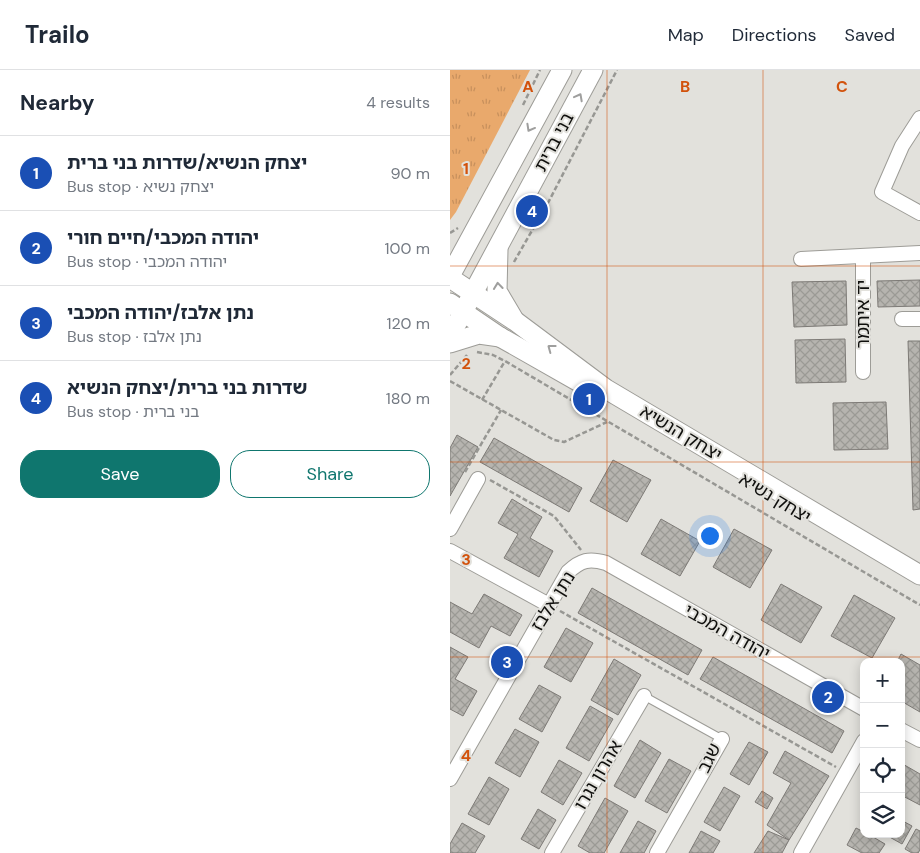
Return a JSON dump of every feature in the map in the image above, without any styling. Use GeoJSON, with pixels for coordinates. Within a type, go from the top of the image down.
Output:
{"type":"FeatureCollection","features":[{"type":"Feature","properties":{"kind":"main road","name":"בני ברית"},"geometry":{"type":"LineString","coordinates":[[450,277],[562,70]]}},
{"type":"Feature","properties":{"kind":"main road","name":"בני ברית"},"geometry":{"type":"LineString","coordinates":[[456,308],[473,294],[594,70]]}},
{"type":"Feature","properties":{"kind":"main road"},"geometry":{"type":"LineString","coordinates":[[450,249],[471,236]]}},
{"type":"Feature","properties":{"kind":"main road"},"geometry":{"type":"LineString","coordinates":[[498,246],[498,291],[515,322]]}},
{"type":"Feature","properties":{"kind":"main road","name":"יצחק הנשיא"},"geometry":{"type":"LineString","coordinates":[[450,277],[606,389],[920,575]]}},
{"type":"Feature","properties":{"kind":"main road"},"geometry":{"type":"LineString","coordinates":[[450,336],[456,308]]}},
{"type":"Feature","properties":{"kind":"main road","name":"יצחק נשיא"},"geometry":{"type":"LineString","coordinates":[[456,308],[500,337],[920,584]]}},
{"type":"Feature","properties":{"kind":"main road"},"geometry":{"type":"LineString","coordinates":[[450,343],[479,334],[500,337]]}},
{"type":"Feature","properties":{"kind":"street"},"geometry":{"type":"LineString","coordinates":[[920,118],[902,146],[882,192],[920,214]]}},
{"type":"Feature","properties":{"kind":"street","name":"יד איתמר"},"geometry":{"type":"LineString","coordinates":[[801,259],[920,253]]}},
{"type":"Feature","properties":{"kind":"street","name":"יד איתמר"},"geometry":{"type":"LineString","coordinates":[[863,256],[863,372]]}},
{"type":"Feature","properties":{"kind":"street"},"geometry":{"type":"LineString","coordinates":[[902,320],[920,320]]}},
{"type":"Feature","properties":{"kind":"street"},"geometry":{"type":"LineString","coordinates":[[450,529],[478,479]]}},
{"type":"Feature","properties":{"kind":"street"},"geometry":{"type":"LineString","coordinates":[[450,551],[549,606]]}},
{"type":"Feature","properties":{"kind":"street","name":"נתן אלבז"},"geometry":{"type":"LineString","coordinates":[[450,779],[568,572],[577,564],[588,560]]}},
{"type":"Feature","properties":{"kind":"street","name":"יהודה המכבי"},"geometry":{"type":"LineString","coordinates":[[588,560],[597,560],[606,564],[860,707]]}},
{"type":"Feature","properties":{"kind":"street","name":"אהרון נגרו"},"geometry":{"type":"LineString","coordinates":[[552,853],[644,696]]}},
{"type":"Feature","properties":{"kind":"street"},"geometry":{"type":"LineString","coordinates":[[905,732],[920,740]]}},
{"type":"Feature","properties":{"kind":"street","name":"שגב"},"geometry":{"type":"LineString","coordinates":[[657,853],[722,739]]}},
{"type":"Feature","properties":{"kind":"street"},"geometry":{"type":"LineString","coordinates":[[801,853],[860,748]]}},
{"type":"Feature","properties":{"kind":"lane","name":"שגב"},"geometry":{"type":"LineString","coordinates":[[644,696],[722,739]]}},
{"type":"Feature","properties":{"kind":"path"},"geometry":{"type":"LineString","coordinates":[[512,267],[549,201],[617,70]]}},
{"type":"Feature","properties":{"kind":"path"},"geometry":{"type":"LineString","coordinates":[[450,375],[464,357],[473,352],[488,353],[505,361],[920,605]]}},
{"type":"Feature","properties":{"kind":"path"},"geometry":{"type":"LineString","coordinates":[[482,400],[505,361]]}},
{"type":"Feature","properties":{"kind":"path"},"geometry":{"type":"LineString","coordinates":[[450,381],[546,437],[564,442],[608,422]]}},
{"type":"Feature","properties":{"kind":"path"},"geometry":{"type":"LineString","coordinates":[[501,410],[465,472],[478,479],[481,474],[554,516],[588,560]]}},
{"type":"Feature","properties":{"kind":"path"},"geometry":{"type":"LineString","coordinates":[[549,606],[846,773]]}},
{"type":"Feature","properties":{"kind":"green space"},"geometry":{"type":"Polygon","coordinates":[[[450,70],[530,70],[456,212],[450,220],[450,70]]]}},
{"type":"Feature","properties":{"kind":"building"},"geometry":{"type":"Polygon","coordinates":[[[920,280],[920,306],[878,307],[877,281],[920,280]]]}},
{"type":"Feature","properties":{"kind":"building"},"geometry":{"type":"Polygon","coordinates":[[[846,281],[847,325],[794,327],[792,282],[846,281]]]}},
{"type":"Feature","properties":{"kind":"building"},"geometry":{"type":"Polygon","coordinates":[[[845,339],[846,382],[796,383],[795,340],[845,339]]]}},
{"type":"Feature","properties":{"kind":"building"},"geometry":{"type":"Polygon","coordinates":[[[908,341],[920,341],[920,509],[913,510],[908,341]]]}},
{"type":"Feature","properties":{"kind":"building"},"geometry":{"type":"Polygon","coordinates":[[[886,402],[888,449],[834,450],[833,403],[886,402]]]}},
{"type":"Feature","properties":{"kind":"building"},"geometry":{"type":"Polygon","coordinates":[[[457,435],[478,447],[450,496],[450,448],[457,435]]]}},
{"type":"Feature","properties":{"kind":"building"},"geometry":{"type":"Polygon","coordinates":[[[494,438],[582,488],[569,512],[480,462],[494,438]]]}},
{"type":"Feature","properties":{"kind":"building"},"geometry":{"type":"Polygon","coordinates":[[[613,460],[651,480],[627,522],[590,501],[613,460]]]}},
{"type":"Feature","properties":{"kind":"building"},"geometry":{"type":"Polygon","coordinates":[[[512,499],[542,517],[530,538],[553,551],[539,577],[504,558],[518,534],[498,523],[512,499]]]}},
{"type":"Feature","properties":{"kind":"building"},"geometry":{"type":"Polygon","coordinates":[[[661,519],[700,541],[680,576],[641,554],[661,519]]]}},
{"type":"Feature","properties":{"kind":"building"},"geometry":{"type":"Polygon","coordinates":[[[734,529],[772,550],[750,588],[713,567],[734,529]]]}},
{"type":"Feature","properties":{"kind":"building"},"geometry":{"type":"Polygon","coordinates":[[[781,584],[822,607],[801,643],[761,620],[781,584]]]}},
{"type":"Feature","properties":{"kind":"building"},"geometry":{"type":"Polygon","coordinates":[[[592,588],[702,650],[688,675],[578,613],[592,588]]]}},
{"type":"Feature","properties":{"kind":"building"},"geometry":{"type":"Polygon","coordinates":[[[484,594],[522,615],[510,636],[491,626],[479,648],[450,632],[450,602],[472,614],[484,594]]]}},
{"type":"Feature","properties":{"kind":"building"},"geometry":{"type":"Polygon","coordinates":[[[854,595],[895,618],[872,658],[831,636],[854,595]]]}},
{"type":"Feature","properties":{"kind":"building"},"geometry":{"type":"Polygon","coordinates":[[[566,628],[593,643],[571,682],[544,667],[566,628]]]}},
{"type":"Feature","properties":{"kind":"building"},"geometry":{"type":"Polygon","coordinates":[[[450,647],[468,657],[455,679],[477,691],[463,716],[450,709],[450,647]]]}},
{"type":"Feature","properties":{"kind":"building"},"geometry":{"type":"Polygon","coordinates":[[[901,654],[920,665],[920,712],[905,703],[905,658],[899,658],[901,654]]]}},
{"type":"Feature","properties":{"kind":"building"},"geometry":{"type":"Polygon","coordinates":[[[713,657],[844,731],[832,753],[700,679],[713,657]]]}},
{"type":"Feature","properties":{"kind":"building"},"geometry":{"type":"Polygon","coordinates":[[[614,659],[641,675],[618,715],[591,700],[614,659]]]}},
{"type":"Feature","properties":{"kind":"building"},"geometry":{"type":"Polygon","coordinates":[[[539,685],[561,697],[542,732],[519,719],[539,685]]]}},
{"type":"Feature","properties":{"kind":"building"},"geometry":{"type":"Polygon","coordinates":[[[590,706],[613,719],[589,761],[566,748],[590,706]]]}},
{"type":"Feature","properties":{"kind":"building"},"geometry":{"type":"Polygon","coordinates":[[[515,729],[539,742],[520,777],[495,763],[515,729]]]}},
{"type":"Feature","properties":{"kind":"building"},"geometry":{"type":"Polygon","coordinates":[[[640,740],[661,753],[635,798],[614,786],[640,740]]]}},
{"type":"Feature","properties":{"kind":"building"},"geometry":{"type":"Polygon","coordinates":[[[749,742],[768,752],[749,785],[730,774],[749,742]]]}},
{"type":"Feature","properties":{"kind":"building"},"geometry":{"type":"Polygon","coordinates":[[[785,751],[829,776],[789,840],[767,825],[791,783],[773,773],[785,751]]]}},
{"type":"Feature","properties":{"kind":"building"},"geometry":{"type":"Polygon","coordinates":[[[669,759],[691,771],[667,813],[645,801],[669,759]]]}},
{"type":"Feature","properties":{"kind":"building"},"geometry":{"type":"Polygon","coordinates":[[[559,760],[582,773],[563,805],[541,792],[559,760]]]}},
{"type":"Feature","properties":{"kind":"building"},"geometry":{"type":"Polygon","coordinates":[[[905,765],[920,774],[920,805],[905,797],[905,765]]]}},
{"type":"Feature","properties":{"kind":"building"},"geometry":{"type":"Polygon","coordinates":[[[489,777],[509,789],[489,825],[468,814],[489,777]]]}},
{"type":"Feature","properties":{"kind":"building"},"geometry":{"type":"Polygon","coordinates":[[[724,787],[740,796],[720,831],[704,822],[724,787]]]}},
{"type":"Feature","properties":{"kind":"building"},"geometry":{"type":"Polygon","coordinates":[[[762,791],[773,798],[767,809],[755,802],[762,791]]]}},
{"type":"Feature","properties":{"kind":"building"},"geometry":{"type":"Polygon","coordinates":[[[605,798],[628,811],[604,853],[590,853],[578,846],[605,798]]]}},
{"type":"Feature","properties":{"kind":"building"},"geometry":{"type":"Polygon","coordinates":[[[538,809],[556,820],[539,849],[521,839],[538,809]]]}},
{"type":"Feature","properties":{"kind":"building"},"geometry":{"type":"Polygon","coordinates":[[[638,821],[656,831],[644,853],[620,853],[638,821]]]}},
{"type":"Feature","properties":{"kind":"building"},"geometry":{"type":"Polygon","coordinates":[[[905,822],[912,826],[902,844],[891,838],[905,838],[905,822]]]}},
{"type":"Feature","properties":{"kind":"building"},"geometry":{"type":"Polygon","coordinates":[[[462,823],[485,836],[475,853],[450,853],[450,844],[462,823]]]}},
{"type":"Feature","properties":{"kind":"building"},"geometry":{"type":"Polygon","coordinates":[[[856,828],[860,830],[860,838],[875,838],[885,844],[879,853],[862,853],[847,845],[856,828]]]}},
{"type":"Feature","properties":{"kind":"building"},"geometry":{"type":"Polygon","coordinates":[[[916,829],[920,831],[920,850],[918,853],[912,853],[905,849],[916,829]]]}},
{"type":"Feature","properties":{"kind":"building"},"geometry":{"type":"Polygon","coordinates":[[[701,831],[720,841],[713,853],[689,853],[701,831]]]}},
{"type":"Feature","properties":{"kind":"building"},"geometry":{"type":"Polygon","coordinates":[[[768,831],[789,840],[782,853],[754,853],[768,831]]]}},
{"type":"Feature","properties":{"kind":"place","name":"שדרות בני ברית/יצחק הנשיא"},"geometry":{"type":"Point","coordinates":[532,211]}},
{"type":"Feature","properties":{"kind":"place","name":"יצחק הנשיא/שדרות בני ברית"},"geometry":{"type":"Point","coordinates":[589,399]}},
{"type":"Feature","properties":{"kind":"place","name":"נתן אלבז/יהודה המכבי"},"geometry":{"type":"Point","coordinates":[507,662]}},
{"type":"Feature","properties":{"kind":"place","name":"יהודה המכבי/חיים חורי"},"geometry":{"type":"Point","coordinates":[828,697]}}]}
